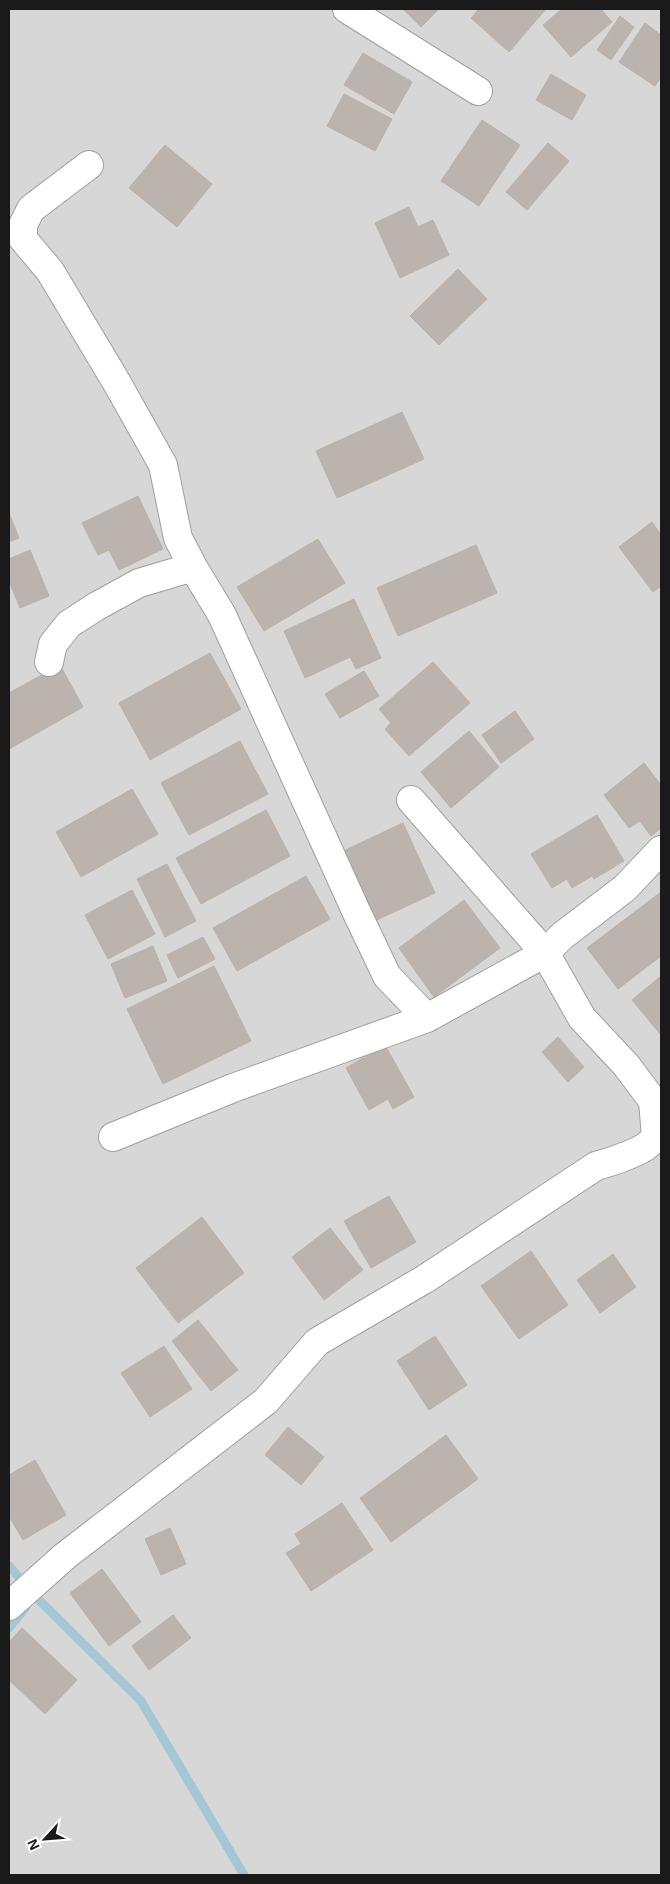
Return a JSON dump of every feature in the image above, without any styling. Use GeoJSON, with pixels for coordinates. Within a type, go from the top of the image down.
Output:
{"type":"FeatureCollection","features":[{"type":"Feature","properties":{"kind":"street"},"geometry":{"type":"LineString","coordinates":[[347,9],[478,90]]}},
{"type":"Feature","properties":{"kind":"street"},"geometry":{"type":"LineString","coordinates":[[89,165],[31,209],[16,241],[50,271],[117,382],[163,465],[178,538],[222,615],[308,808],[387,976],[426,1018]]}},
{"type":"Feature","properties":{"kind":"street"},"geometry":{"type":"LineString","coordinates":[[48,662],[53,644],[69,624],[139,583],[193,567]]}},
{"type":"Feature","properties":{"kind":"street"},"geometry":{"type":"LineString","coordinates":[[9,1606],[65,1556],[266,1401],[318,1342],[425,1279],[596,1166],[623,1158],[647,1146],[659,1136],[653,1101],[626,1065],[582,1018],[545,952],[411,800]]}},
{"type":"Feature","properties":{"kind":"street"},"geometry":{"type":"LineString","coordinates":[[113,1136],[233,1088],[426,1018],[545,952],[562,936],[625,888],[661,850]]}},
{"type":"Feature","properties":{"kind":"shaded area"},"geometry":{"type":"Polygon","coordinates":[[[9,9],[661,9],[661,1875],[9,1875],[9,9]]]}},
{"type":"Feature","properties":{"kind":"building"},"geometry":{"type":"Polygon","coordinates":[[[403,9],[439,9],[421,27],[403,9]]]}},
{"type":"Feature","properties":{"kind":"building"},"geometry":{"type":"Polygon","coordinates":[[[479,9],[546,9],[509,52],[471,18],[479,9]]]}},
{"type":"Feature","properties":{"kind":"building"},"geometry":{"type":"Polygon","coordinates":[[[562,9],[601,9],[612,22],[571,57],[543,25],[562,9]]]}},
{"type":"Feature","properties":{"kind":"building"},"geometry":{"type":"Polygon","coordinates":[[[620,16],[634,27],[611,60],[597,50],[620,16]]]}},
{"type":"Feature","properties":{"kind":"building"},"geometry":{"type":"Polygon","coordinates":[[[645,23],[661,35],[661,77],[655,86],[619,62],[645,23]]]}},
{"type":"Feature","properties":{"kind":"building"},"geometry":{"type":"Polygon","coordinates":[[[363,53],[412,82],[394,114],[344,85],[363,53]]]}},
{"type":"Feature","properties":{"kind":"building"},"geometry":{"type":"Polygon","coordinates":[[[551,74],[586,95],[572,120],[536,100],[551,74]]]}},
{"type":"Feature","properties":{"kind":"building"},"geometry":{"type":"Polygon","coordinates":[[[344,94],[392,119],[375,151],[327,126],[344,94]]]}},
{"type":"Feature","properties":{"kind":"building"},"geometry":{"type":"Polygon","coordinates":[[[482,120],[520,145],[479,206],[441,181],[482,120]]]}},
{"type":"Feature","properties":{"kind":"building"},"geometry":{"type":"Polygon","coordinates":[[[548,143],[569,161],[527,210],[506,192],[548,143]]]}},
{"type":"Feature","properties":{"kind":"building"},"geometry":{"type":"Polygon","coordinates":[[[165,145],[212,184],[177,227],[129,188],[165,145]]]}},
{"type":"Feature","properties":{"kind":"building"},"geometry":{"type":"Polygon","coordinates":[[[409,207],[418,227],[433,220],[449,255],[400,278],[375,223],[409,207]]]}},
{"type":"Feature","properties":{"kind":"building"},"geometry":{"type":"Polygon","coordinates":[[[458,269],[487,299],[439,345],[410,316],[458,269]]]}},
{"type":"Feature","properties":{"kind":"building"},"geometry":{"type":"Polygon","coordinates":[[[402,412],[424,459],[337,498],[316,451],[402,412]]]}},
{"type":"Feature","properties":{"kind":"building"},"geometry":{"type":"Polygon","coordinates":[[[138,496],[163,549],[119,570],[109,550],[98,555],[82,523],[138,496]]]}},
{"type":"Feature","properties":{"kind":"building"},"geometry":{"type":"Polygon","coordinates":[[[9,513],[19,538],[9,542],[9,513]]]}},
{"type":"Feature","properties":{"kind":"building"},"geometry":{"type":"Polygon","coordinates":[[[652,522],[661,535],[661,586],[653,592],[619,547],[652,522]]]}},
{"type":"Feature","properties":{"kind":"building"},"geometry":{"type":"Polygon","coordinates":[[[318,539],[345,583],[264,631],[237,587],[318,539]]]}},
{"type":"Feature","properties":{"kind":"building"},"geometry":{"type":"Polygon","coordinates":[[[476,545],[497,593],[398,636],[377,588],[476,545]]]}},
{"type":"Feature","properties":{"kind":"building"},"geometry":{"type":"Polygon","coordinates":[[[30,550],[49,596],[20,608],[9,581],[9,559],[30,550]]]}},
{"type":"Feature","properties":{"kind":"building"},"geometry":{"type":"Polygon","coordinates":[[[354,599],[381,658],[356,669],[350,657],[305,678],[284,631],[354,599]]]}},
{"type":"Feature","properties":{"kind":"building"},"geometry":{"type":"Polygon","coordinates":[[[210,653],[241,709],[150,760],[119,703],[210,653]]]}},
{"type":"Feature","properties":{"kind":"building"},"geometry":{"type":"Polygon","coordinates":[[[433,662],[470,703],[409,756],[385,729],[391,723],[379,709],[433,662]]]}},
{"type":"Feature","properties":{"kind":"building"},"geometry":{"type":"Polygon","coordinates":[[[60,665],[83,707],[9,749],[9,693],[60,665]]]}},
{"type":"Feature","properties":{"kind":"building"},"geometry":{"type":"Polygon","coordinates":[[[364,671],[379,696],[340,718],[325,694],[364,671]]]}},
{"type":"Feature","properties":{"kind":"building"},"geometry":{"type":"Polygon","coordinates":[[[515,711],[534,739],[501,763],[482,735],[515,711]]]}},
{"type":"Feature","properties":{"kind":"building"},"geometry":{"type":"Polygon","coordinates":[[[469,731],[499,767],[451,808],[421,772],[469,731]]]}},
{"type":"Feature","properties":{"kind":"building"},"geometry":{"type":"Polygon","coordinates":[[[240,741],[268,794],[189,835],[161,783],[240,741]]]}},
{"type":"Feature","properties":{"kind":"building"},"geometry":{"type":"Polygon","coordinates":[[[644,763],[661,785],[661,828],[651,836],[640,821],[629,828],[604,795],[644,763]]]}},
{"type":"Feature","properties":{"kind":"building"},"geometry":{"type":"Polygon","coordinates":[[[132,789],[158,834],[81,877],[56,832],[132,789]]]}},
{"type":"Feature","properties":{"kind":"building"},"geometry":{"type":"Polygon","coordinates":[[[266,810],[290,856],[201,904],[176,858],[266,810]]]}},
{"type":"Feature","properties":{"kind":"building"},"geometry":{"type":"Polygon","coordinates":[[[597,815],[624,861],[594,879],[592,876],[572,888],[567,879],[552,888],[531,854],[597,815]]]}},
{"type":"Feature","properties":{"kind":"building"},"geometry":{"type":"Polygon","coordinates":[[[403,823],[435,893],[370,923],[337,854],[403,823]]]}},
{"type":"Feature","properties":{"kind":"building"},"geometry":{"type":"Polygon","coordinates":[[[167,864],[196,921],[165,937],[137,879],[167,864]]]}},
{"type":"Feature","properties":{"kind":"building"},"geometry":{"type":"Polygon","coordinates":[[[306,876],[330,919],[237,971],[213,928],[306,876]]]}},
{"type":"Feature","properties":{"kind":"building"},"geometry":{"type":"Polygon","coordinates":[[[132,890],[155,934],[108,959],[85,915],[132,890]]]}},
{"type":"Feature","properties":{"kind":"building"},"geometry":{"type":"Polygon","coordinates":[[[661,892],[661,956],[618,989],[587,948],[661,892]]]}},
{"type":"Feature","properties":{"kind":"building"},"geometry":{"type":"Polygon","coordinates":[[[464,900],[500,948],[434,997],[399,948],[464,900]]]}},
{"type":"Feature","properties":{"kind":"building"},"geometry":{"type":"Polygon","coordinates":[[[203,937],[215,959],[178,978],[167,955],[203,937]]]}},
{"type":"Feature","properties":{"kind":"building"},"geometry":{"type":"Polygon","coordinates":[[[153,946],[167,981],[125,998],[111,964],[153,946]]]}},
{"type":"Feature","properties":{"kind":"building"},"geometry":{"type":"Polygon","coordinates":[[[214,966],[251,1041],[163,1084],[127,1009],[214,966]]]}},
{"type":"Feature","properties":{"kind":"building"},"geometry":{"type":"Polygon","coordinates":[[[661,976],[661,1035],[632,1000],[661,976]]]}},
{"type":"Feature","properties":{"kind":"building"},"geometry":{"type":"Polygon","coordinates":[[[558,1037],[584,1067],[568,1082],[542,1052],[558,1037]]]}},
{"type":"Feature","properties":{"kind":"building"},"geometry":{"type":"Polygon","coordinates":[[[385,1045],[414,1097],[393,1109],[388,1099],[369,1110],[346,1068],[385,1045]]]}},
{"type":"Feature","properties":{"kind":"building"},"geometry":{"type":"Polygon","coordinates":[[[389,1196],[416,1242],[371,1268],[344,1221],[389,1196]]]}},
{"type":"Feature","properties":{"kind":"building"},"geometry":{"type":"Polygon","coordinates":[[[202,1217],[244,1273],[178,1323],[136,1268],[202,1217]]]}},
{"type":"Feature","properties":{"kind":"building"},"geometry":{"type":"Polygon","coordinates":[[[330,1228],[363,1270],[324,1300],[292,1257],[330,1228]]]}},
{"type":"Feature","properties":{"kind":"building"},"geometry":{"type":"Polygon","coordinates":[[[531,1251],[568,1305],[519,1339],[481,1286],[531,1251]]]}},
{"type":"Feature","properties":{"kind":"building"},"geometry":{"type":"Polygon","coordinates":[[[613,1254],[636,1287],[600,1313],[577,1280],[613,1254]]]}},
{"type":"Feature","properties":{"kind":"building"},"geometry":{"type":"Polygon","coordinates":[[[198,1320],[238,1370],[211,1391],[172,1341],[198,1320]]]}},
{"type":"Feature","properties":{"kind":"building"},"geometry":{"type":"Polygon","coordinates":[[[435,1336],[467,1385],[429,1410],[397,1361],[435,1336]]]}},
{"type":"Feature","properties":{"kind":"building"},"geometry":{"type":"Polygon","coordinates":[[[164,1346],[192,1389],[150,1417],[121,1373],[164,1346]]]}},
{"type":"Feature","properties":{"kind":"building"},"geometry":{"type":"Polygon","coordinates":[[[288,1427],[324,1457],[301,1485],[265,1455],[288,1427]]]}},
{"type":"Feature","properties":{"kind":"building"},"geometry":{"type":"Polygon","coordinates":[[[446,1435],[478,1479],[391,1542],[360,1498],[446,1435]]]}},
{"type":"Feature","properties":{"kind":"building"},"geometry":{"type":"Polygon","coordinates":[[[35,1460],[66,1515],[23,1540],[9,1516],[9,1475],[35,1460]]]}},
{"type":"Feature","properties":{"kind":"building"},"geometry":{"type":"Polygon","coordinates":[[[342,1503],[373,1550],[311,1591],[286,1553],[301,1544],[295,1534],[342,1503]]]}},
{"type":"Feature","properties":{"kind":"building"},"geometry":{"type":"Polygon","coordinates":[[[170,1528],[186,1564],[161,1575],[145,1539],[170,1528]]]}},
{"type":"Feature","properties":{"kind":"building"},"geometry":{"type":"Polygon","coordinates":[[[102,1569],[141,1622],[109,1646],[70,1593],[102,1569]]]}},
{"type":"Feature","properties":{"kind":"building"},"geometry":{"type":"Polygon","coordinates":[[[173,1615],[191,1638],[149,1670],[132,1646],[173,1615]]]}},
{"type":"Feature","properties":{"kind":"building"},"geometry":{"type":"Polygon","coordinates":[[[22,1628],[77,1680],[45,1714],[9,1680],[9,1642],[22,1628]]]}},
{"type":"Feature","properties":{"kind":"waterway"},"geometry":{"type":"LineString","coordinates":[[9,1566],[35,1596],[141,1701],[244,1875]]}},
{"type":"Feature","properties":{"kind":"waterway"},"geometry":{"type":"LineString","coordinates":[[9,1628],[26,1607]]}}]}
